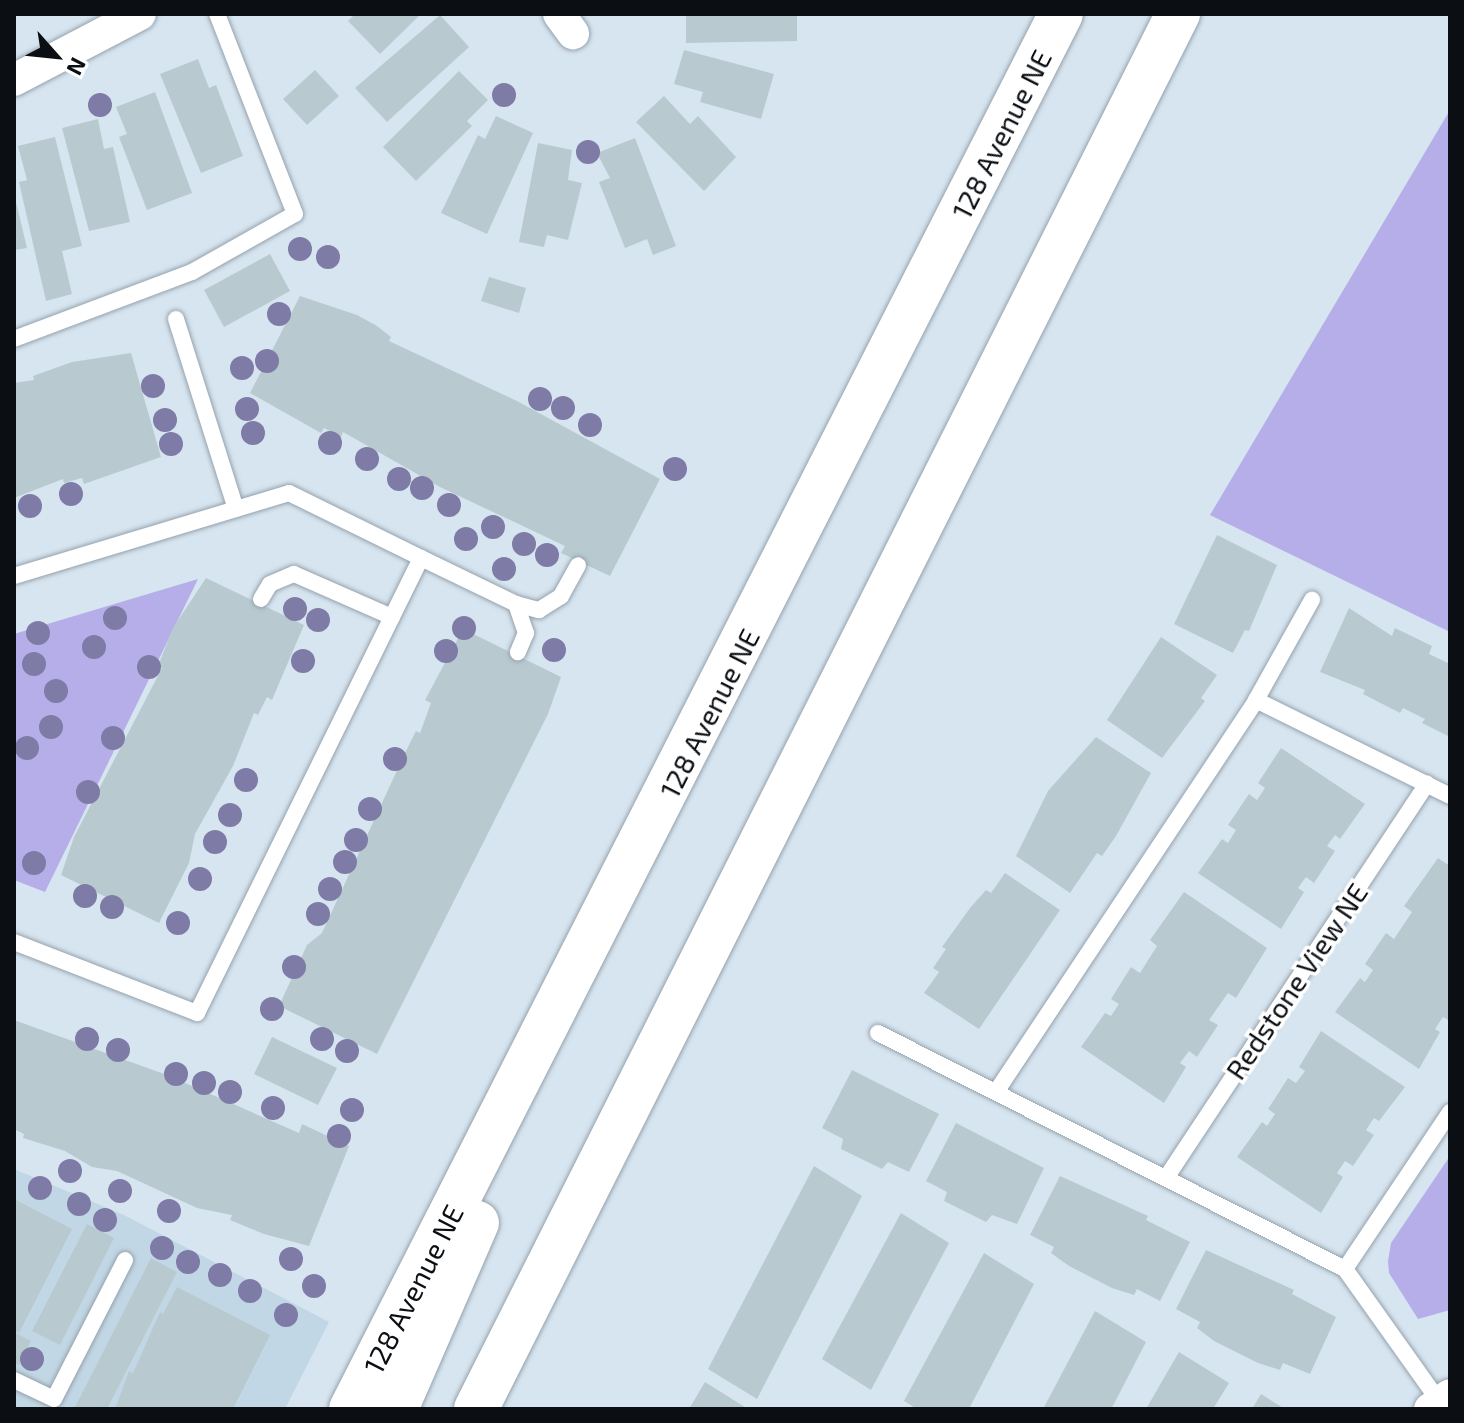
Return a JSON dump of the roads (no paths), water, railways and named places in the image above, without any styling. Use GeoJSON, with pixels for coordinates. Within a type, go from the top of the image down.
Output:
{"type":"FeatureCollection","features":[{"type":"Feature","properties":{"kind":"main road","name":"128 Avenue NE"},"geometry":{"type":"LineString","coordinates":[[363,1405],[1061,14]]}},
{"type":"Feature","properties":{"kind":"main road"},"geometry":{"type":"LineString","coordinates":[[476,1409],[1178,14]]}},
{"type":"Feature","properties":{"kind":"street"},"geometry":{"type":"LineString","coordinates":[[14,80],[90,26],[140,14]]}},
{"type":"Feature","properties":{"kind":"lane"},"geometry":{"type":"LineString","coordinates":[[14,339],[192,272],[295,214],[217,14]]}},
{"type":"Feature","properties":{"kind":"lane"},"geometry":{"type":"LineString","coordinates":[[176,319],[236,509]]}},
{"type":"Feature","properties":{"kind":"lane"},"geometry":{"type":"LineString","coordinates":[[14,576],[289,493],[516,604],[539,610],[561,596],[578,565]]}},
{"type":"Feature","properties":{"kind":"lane"},"geometry":{"type":"LineString","coordinates":[[14,942],[197,1013],[421,558]]}},
{"type":"Feature","properties":{"kind":"lane"},"geometry":{"type":"LineString","coordinates":[[261,599],[270,584],[294,574],[392,617]]}},
{"type":"Feature","properties":{"kind":"lane"},"geometry":{"type":"LineString","coordinates":[[996,1092],[1256,700],[1312,600]]}},
{"type":"Feature","properties":{"kind":"lane"},"geometry":{"type":"LineString","coordinates":[[516,604],[526,633],[518,652]]}},
{"type":"Feature","properties":{"kind":"lane"},"geometry":{"type":"LineString","coordinates":[[1256,700],[1450,796]]}},
{"type":"Feature","properties":{"kind":"lane","name":"Redstone View NE"},"geometry":{"type":"LineString","coordinates":[[1166,1178],[1427,784]]}},
{"type":"Feature","properties":{"kind":"lane"},"geometry":{"type":"LineString","coordinates":[[878,1033],[1345,1269],[1439,1401]]}},
{"type":"Feature","properties":{"kind":"lane"},"geometry":{"type":"LineString","coordinates":[[1345,1269],[1450,1112]]}},
{"type":"Feature","properties":{"kind":"lane"},"geometry":{"type":"LineString","coordinates":[[14,1380],[54,1399],[125,1260]]}}]}
